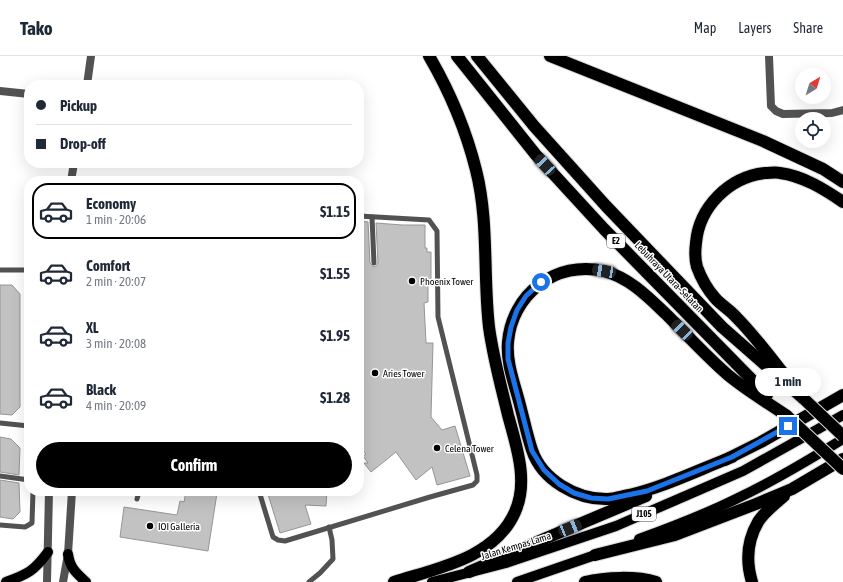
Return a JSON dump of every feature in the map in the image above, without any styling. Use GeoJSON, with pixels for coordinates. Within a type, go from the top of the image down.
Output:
{"type":"FeatureCollection","features":[{"type":"Feature","properties":{"kind":"highway"},"geometry":{"type":"LineString","coordinates":[[394,582],[447,565],[480,550],[493,542],[509,524],[516,511],[521,492],[520,464],[489,327],[484,225],[477,172],[470,147],[453,102],[429,56]]}},
{"type":"Feature","properties":{"kind":"highway","name":"Lebuhraya Utara–Selatan"},"geometry":{"type":"LineString","coordinates":[[457,56],[536,155],[604,228],[787,416],[843,469]]}},
{"type":"Feature","properties":{"kind":"highway","name":"Lebuhraya Utara–Selatan"},"geometry":{"type":"LineString","coordinates":[[477,56],[534,126],[606,206],[722,327],[804,398],[843,436]]}},
{"type":"Feature","properties":{"kind":"highway"},"geometry":{"type":"LineString","coordinates":[[550,56],[777,147],[823,168],[843,182]]}},
{"type":"Feature","properties":{"kind":"highway"},"geometry":{"type":"LineString","coordinates":[[804,398],[760,344],[735,316],[716,299],[703,282],[697,266],[695,252],[697,238],[700,224],[708,209],[720,193],[738,181],[758,174],[779,172],[804,179],[843,202]]}},
{"type":"Feature","properties":{"kind":"highway"},"geometry":{"type":"LineString","coordinates":[[732,457],[647,491],[608,499],[591,498],[574,493],[559,484],[544,470],[532,451],[508,359],[508,343],[511,327],[517,310],[526,296],[541,282],[573,270],[587,269],[604,271],[622,277],[637,287],[653,301],[729,376],[787,416]]}},
{"type":"Feature","properties":{"kind":"highway"},"geometry":{"type":"LineString","coordinates":[[469,572],[638,500],[732,457],[843,395]]}},
{"type":"Feature","properties":{"kind":"highway"},"geometry":{"type":"LineString","coordinates":[[595,555],[675,535],[792,489],[843,459]]}},
{"type":"Feature","properties":{"kind":"highway"},"geometry":{"type":"LineString","coordinates":[[752,582],[749,573],[747,555],[753,533],[758,522],[767,511],[792,489]]}},
{"type":"Feature","properties":{"kind":"highway"},"geometry":{"type":"LineString","coordinates":[[585,582],[600,578],[624,578],[656,582]]}},
{"type":"Feature","properties":{"kind":"main road","name":"Jalan Kempas Lama"},"geometry":{"type":"LineString","coordinates":[[432,582],[506,563],[623,523],[743,471],[843,416]]}},
{"type":"Feature","properties":{"kind":"main road","name":"J105"},"geometry":{"type":"LineString","coordinates":[[517,582],[672,527],[738,499],[843,439]]}},
{"type":"Feature","properties":{"kind":"main road"},"geometry":{"type":"LineString","coordinates":[[6,582],[26,575],[35,568],[48,552]]}},
{"type":"Feature","properties":{"kind":"main road"},"geometry":{"type":"LineString","coordinates":[[68,554],[70,564],[75,572],[86,582]]}},
{"type":"Feature","properties":{"kind":"street"},"geometry":{"type":"LineString","coordinates":[[88,80],[91,56]]}},
{"type":"Feature","properties":{"kind":"street"},"geometry":{"type":"LineString","coordinates":[[770,56],[771,106],[776,111],[783,114],[832,113],[843,110]]}},
{"type":"Feature","properties":{"kind":"street"},"geometry":{"type":"LineString","coordinates":[[0,91],[24,93]]}},
{"type":"Feature","properties":{"kind":"street"},"geometry":{"type":"LineString","coordinates":[[47,582],[49,496]]}},
{"type":"Feature","properties":{"kind":"street"},"geometry":{"type":"LineString","coordinates":[[63,582],[68,554],[72,496]]}},
{"type":"Feature","properties":{"kind":"lane"},"geometry":{"type":"LineString","coordinates":[[260,496],[273,537],[278,540],[285,541],[473,485],[478,479],[438,317],[438,231],[428,220],[364,216]]}},
{"type":"Feature","properties":{"kind":"lane"},"geometry":{"type":"LineString","coordinates":[[372,217],[374,263]]}},
{"type":"Feature","properties":{"kind":"lane"},"geometry":{"type":"LineString","coordinates":[[0,270],[24,270]]}},
{"type":"Feature","properties":{"kind":"lane"},"geometry":{"type":"LineString","coordinates":[[0,423],[24,425]]}},
{"type":"Feature","properties":{"kind":"lane"},"geometry":{"type":"LineString","coordinates":[[0,476],[24,479]]}},
{"type":"Feature","properties":{"kind":"lane"},"geometry":{"type":"LineString","coordinates":[[0,525],[25,527],[32,522],[33,496]]}},
{"type":"Feature","properties":{"kind":"lane"},"geometry":{"type":"LineString","coordinates":[[309,582],[333,559],[332,540],[329,527]]}},
{"type":"Feature","properties":{"kind":"building"},"geometry":{"type":"Polygon","coordinates":[[[364,222],[368,222],[370,263],[374,267],[378,263],[376,223],[425,225],[425,248],[427,248],[427,252],[431,252],[431,281],[428,281],[428,302],[424,303],[426,343],[433,343],[431,417],[442,430],[455,426],[470,476],[437,485],[432,467],[416,480],[396,452],[371,472],[364,463],[368,463],[364,457],[366,454],[364,451],[364,222]]]}},
{"type":"Feature","properties":{"kind":"building"},"geometry":{"type":"Polygon","coordinates":[[[0,285],[12,285],[20,294],[20,407],[12,415],[0,414],[0,285]]]}},
{"type":"Feature","properties":{"kind":"building"},"geometry":{"type":"Polygon","coordinates":[[[0,437],[11,439],[20,448],[19,475],[0,472],[0,437]]]}},
{"type":"Feature","properties":{"kind":"building"},"geometry":{"type":"Polygon","coordinates":[[[0,480],[19,483],[20,512],[13,519],[0,517],[0,480]]]}},
{"type":"Feature","properties":{"kind":"building"},"geometry":{"type":"Polygon","coordinates":[[[185,496],[217,496],[208,551],[120,537],[124,507],[177,515],[180,501],[184,502],[185,496]]]}},
{"type":"Feature","properties":{"kind":"building"},"geometry":{"type":"Polygon","coordinates":[[[269,496],[327,496],[326,506],[305,505],[311,524],[280,533],[269,496]]]}},
{"type":"Feature","properties":{"kind":"place","name":"Phoenix Tower"},"geometry":{"type":"Point","coordinates":[412,281]}},
{"type":"Feature","properties":{"kind":"place","name":"Aries Tower"},"geometry":{"type":"Point","coordinates":[375,373]}},
{"type":"Feature","properties":{"kind":"place","name":"Celena Tower"},"geometry":{"type":"Point","coordinates":[437,448]}},
{"type":"Feature","properties":{"kind":"place","name":"IOI Galleria"},"geometry":{"type":"Point","coordinates":[150,526]}},
{"type":"Feature","properties":{"kind":"route"},"geometry":{"type":"LineString","coordinates":[[541,282],[526,296],[517,310],[511,327],[508,343],[508,359],[532,451],[544,470],[559,484],[574,493],[591,498],[608,499],[647,491],[732,457],[788,426]]}}]}
